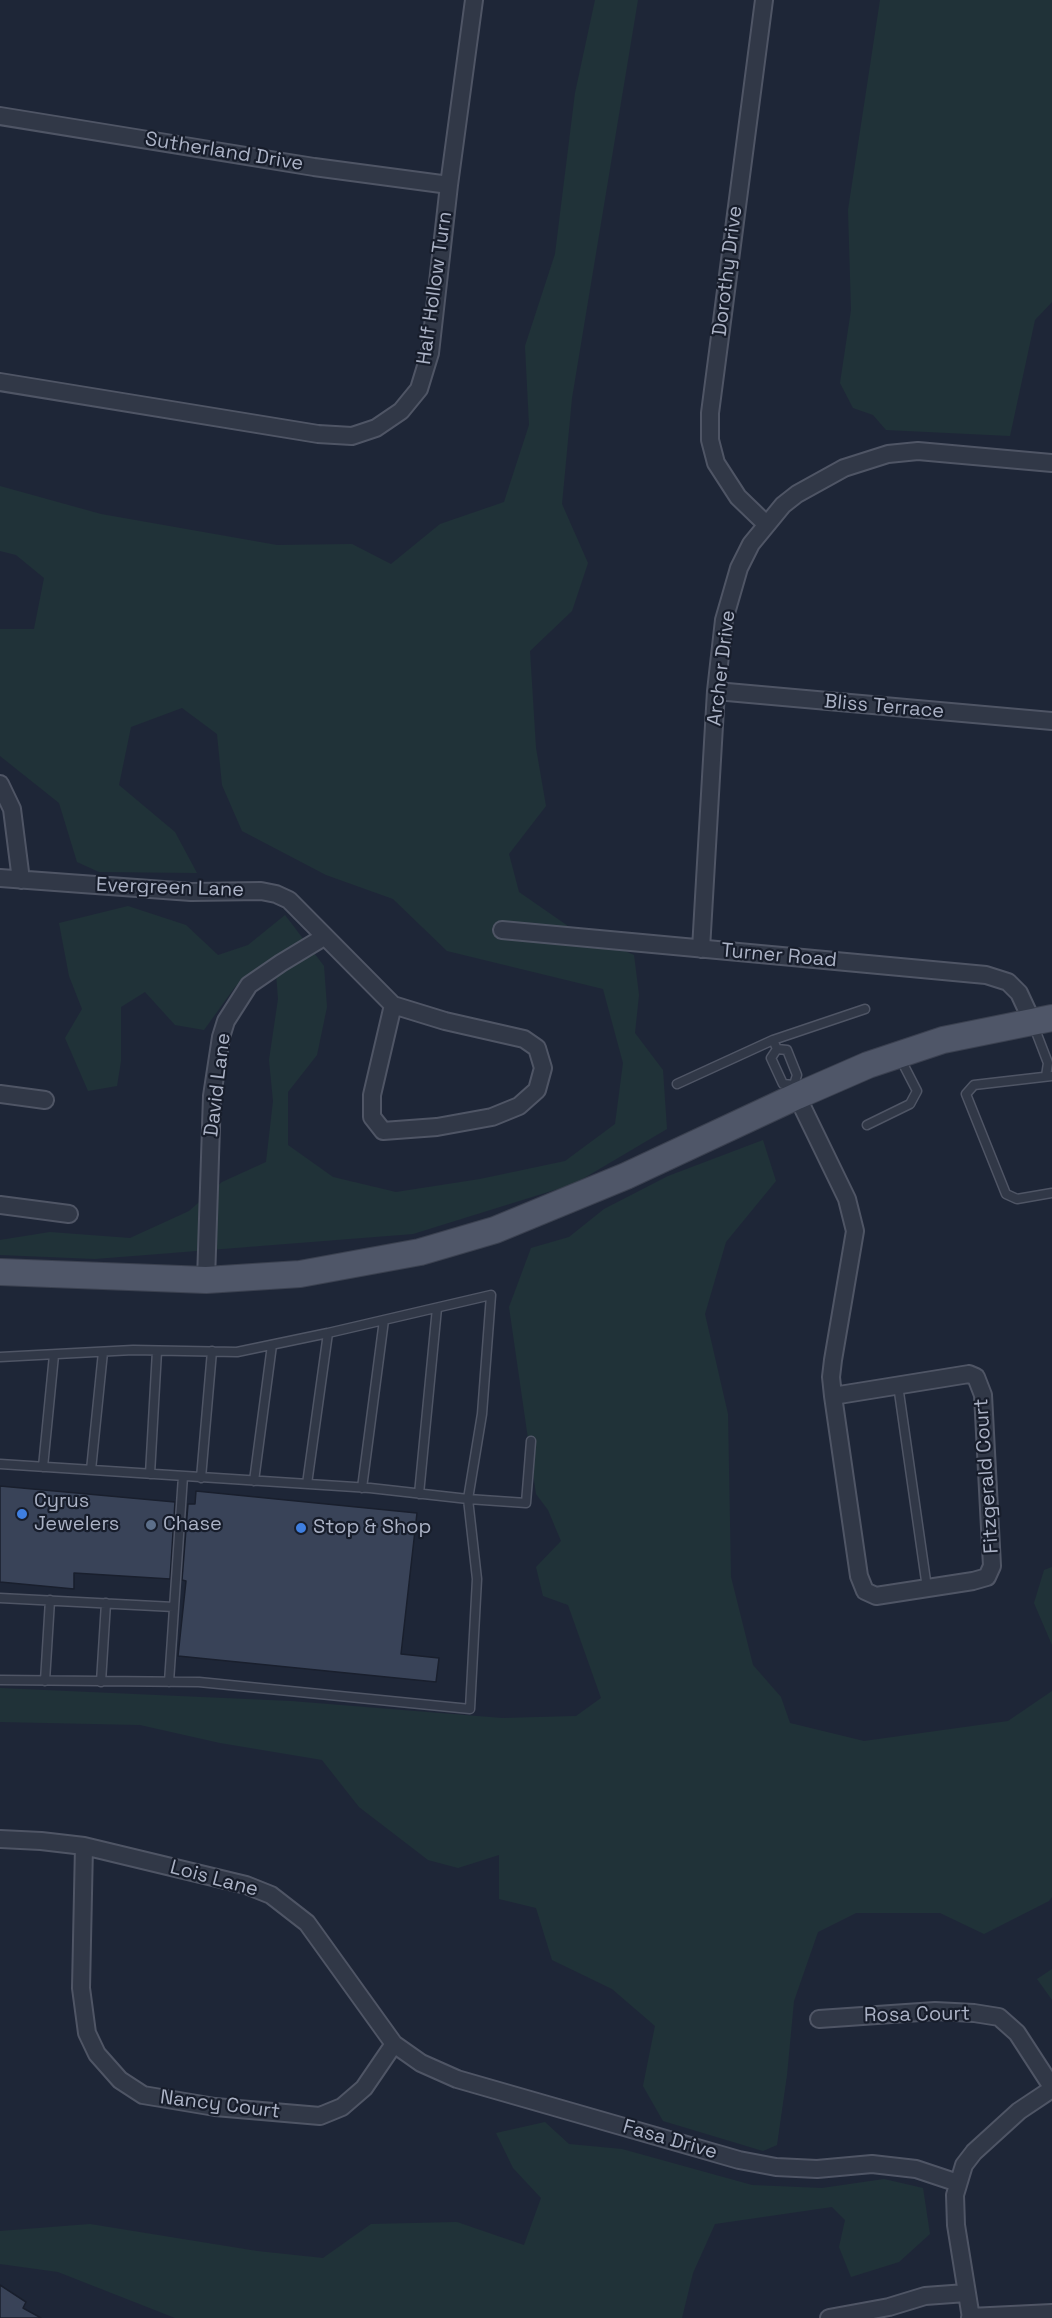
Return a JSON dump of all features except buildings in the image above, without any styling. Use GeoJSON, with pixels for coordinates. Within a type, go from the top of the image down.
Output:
{"type":"FeatureCollection","features":[{"type":"Feature","properties":{"kind":"main road"},"geometry":{"type":"LineString","coordinates":[[0,1272],[206,1280],[300,1274],[420,1252],[495,1230],[626,1176],[795,1090],[943,1040],[1042,1019]]}},
{"type":"Feature","properties":{"kind":"street","name":"Half Hollow Turn"},"geometry":{"type":"LineString","coordinates":[[0,382],[318,434],[352,436],[376,428],[401,411],[419,389],[430,353],[449,185],[474,0]]}},
{"type":"Feature","properties":{"kind":"street","name":"Dorothy Drive"},"geometry":{"type":"LineString","coordinates":[[764,0],[710,412],[710,440],[716,463],[738,496],[766,524]]}},
{"type":"Feature","properties":{"kind":"street","name":"Sutherland Drive"},"geometry":{"type":"LineString","coordinates":[[0,116],[314,167],[449,185]]}},
{"type":"Feature","properties":{"kind":"street","name":"Archer Drive"},"geometry":{"type":"LineString","coordinates":[[701,949],[716,691],[724,620],[739,568],[751,544],[783,505],[797,494],[844,468],[888,454],[918,451],[1052,463]]}},
{"type":"Feature","properties":{"kind":"street","name":"Bliss Terrace"},"geometry":{"type":"LineString","coordinates":[[716,691],[1052,721]]}},
{"type":"Feature","properties":{"kind":"street"},"geometry":{"type":"LineString","coordinates":[[0,784],[12,809],[21,880]]}},
{"type":"Feature","properties":{"kind":"street","name":"Evergreen Lane"},"geometry":{"type":"LineString","coordinates":[[0,878],[191,892],[261,891],[276,894],[288,900],[393,1005]]}},
{"type":"Feature","properties":{"kind":"street","name":"Turner Road"},"geometry":{"type":"LineString","coordinates":[[502,930],[986,975],[1008,982],[1042,1019]]}},
{"type":"Feature","properties":{"kind":"street","name":"David Lane"},"geometry":{"type":"LineString","coordinates":[[206,1280],[212,1096],[220,1036],[226,1021],[249,985],[324,937]]}},
{"type":"Feature","properties":{"kind":"street"},"geometry":{"type":"LineString","coordinates":[[393,1005],[445,1021],[524,1039],[537,1048],[543,1068],[537,1090],[519,1106],[492,1117],[437,1127],[383,1131],[372,1118],[372,1095],[393,1005]]}},
{"type":"Feature","properties":{"kind":"street","name":"Fitzgerald Court"},"geometry":{"type":"LineString","coordinates":[[795,1090],[847,1199],[855,1231],[831,1377],[833,1395],[859,1576],[865,1591],[876,1596],[987,1577],[992,1566],[983,1395],[976,1377],[969,1374],[833,1395]]}},
{"type":"Feature","properties":{"kind":"street"},"geometry":{"type":"LineString","coordinates":[[0,1094],[45,1100]]}},
{"type":"Feature","properties":{"kind":"street"},"geometry":{"type":"LineString","coordinates":[[0,1205],[69,1214]]}},
{"type":"Feature","properties":{"kind":"street","name":"Lois Lane"},"geometry":{"type":"LineString","coordinates":[[0,1839],[84,1846],[246,1885],[271,1895],[307,1923],[394,2044]]}},
{"type":"Feature","properties":{"kind":"street","name":"Nancy Court"},"geometry":{"type":"LineString","coordinates":[[84,1846],[81,1988],[87,2033],[97,2054],[120,2080],[143,2095],[215,2107],[320,2116],[342,2107],[364,2088],[394,2044]]}},
{"type":"Feature","properties":{"kind":"street","name":"Rosa Court"},"geometry":{"type":"LineString","coordinates":[[819,2019],[935,2011],[999,2017],[1017,2033],[1052,2088]]}},
{"type":"Feature","properties":{"kind":"street","name":"Fasa Drive"},"geometry":{"type":"LineString","coordinates":[[394,2044],[421,2062],[457,2079],[739,2160],[777,2167],[817,2169],[872,2164],[916,2169],[958,2183]]}},
{"type":"Feature","properties":{"kind":"street"},"geometry":{"type":"LineString","coordinates":[[1052,2088],[1019,2111],[974,2152],[964,2165],[955,2195],[956,2225],[970,2317],[1052,2313]]}},
{"type":"Feature","properties":{"kind":"street"},"geometry":{"type":"LineString","coordinates":[[830,2318],[889,2307],[925,2296],[966,2294]]}},
{"type":"Feature","properties":{"kind":"lane"},"geometry":{"type":"LineString","coordinates":[[677,1084],[773,1040],[865,1009]]}},
{"type":"Feature","properties":{"kind":"lane"},"geometry":{"type":"LineString","coordinates":[[1042,1019],[1049,1076],[974,1085],[966,1094],[1006,1194],[1017,1199],[1052,1193]]}},
{"type":"Feature","properties":{"kind":"lane"},"geometry":{"type":"LineString","coordinates":[[773,1040],[777,1049]]}},
{"type":"Feature","properties":{"kind":"lane"},"geometry":{"type":"LineString","coordinates":[[777,1049],[787,1050],[797,1075],[795,1090],[783,1084],[771,1058],[777,1049]]}},
{"type":"Feature","properties":{"kind":"lane"},"geometry":{"type":"LineString","coordinates":[[867,1125],[910,1104],[917,1090],[899,1055]]}},
{"type":"Feature","properties":{"kind":"lane"},"geometry":{"type":"LineString","coordinates":[[0,1357],[103,1352],[237,1352],[491,1295],[482,1414],[468,1499],[477,1579],[470,1709],[200,1682],[0,1680]]}},
{"type":"Feature","properties":{"kind":"lane"},"geometry":{"type":"LineString","coordinates":[[419,1494],[437,1308]]}},
{"type":"Feature","properties":{"kind":"lane"},"geometry":{"type":"LineString","coordinates":[[362,1488],[384,1320]]}},
{"type":"Feature","properties":{"kind":"lane"},"geometry":{"type":"LineString","coordinates":[[307,1484],[328,1333]]}},
{"type":"Feature","properties":{"kind":"lane"},"geometry":{"type":"LineString","coordinates":[[254,1481],[272,1345]]}},
{"type":"Feature","properties":{"kind":"lane"},"geometry":{"type":"LineString","coordinates":[[150,1474],[157,1351]]}},
{"type":"Feature","properties":{"kind":"lane"},"geometry":{"type":"LineString","coordinates":[[201,1478],[212,1351]]}},
{"type":"Feature","properties":{"kind":"lane"},"geometry":{"type":"LineString","coordinates":[[91,1470],[103,1352]]}},
{"type":"Feature","properties":{"kind":"lane"},"geometry":{"type":"LineString","coordinates":[[43,1467],[54,1355]]}},
{"type":"Feature","properties":{"kind":"lane"},"geometry":{"type":"LineString","coordinates":[[898,1385],[927,1588]]}},
{"type":"Feature","properties":{"kind":"lane"},"geometry":{"type":"LineString","coordinates":[[0,1464],[362,1488],[526,1503],[531,1441]]}},
{"type":"Feature","properties":{"kind":"lane"},"geometry":{"type":"LineString","coordinates":[[169,1682],[183,1476]]}},
{"type":"Feature","properties":{"kind":"lane"},"geometry":{"type":"LineString","coordinates":[[0,1598],[174,1607]]}},
{"type":"Feature","properties":{"kind":"lane"},"geometry":{"type":"LineString","coordinates":[[45,1681],[50,1600]]}},
{"type":"Feature","properties":{"kind":"lane"},"geometry":{"type":"LineString","coordinates":[[101,1682],[105,1604]]}},
{"type":"Feature","properties":{"kind":"shaded area"},"geometry":{"type":"Polygon","coordinates":[[[595,0],[638,0],[572,398],[562,504],[588,563],[572,611],[530,651],[536,748],[546,806],[509,854],[519,892],[568,926],[634,955],[639,995],[635,1033],[663,1070],[667,1129],[574,1184],[413,1234],[95,1259],[0,1255],[0,1240],[50,1232],[130,1238],[189,1211],[222,1182],[266,1162],[273,1101],[269,1060],[278,999],[275,960],[235,987],[204,1030],[175,1025],[145,992],[121,1007],[121,1061],[117,1086],[88,1091],[65,1038],[82,1009],[69,976],[59,923],[128,906],[186,925],[218,955],[248,945],[285,915],[324,966],[327,1007],[317,1055],[288,1092],[288,1145],[333,1177],[396,1192],[480,1179],[565,1161],[615,1124],[623,1063],[603,989],[447,951],[393,899],[326,875],[242,831],[222,785],[217,734],[182,708],[131,727],[119,785],[175,832],[197,873],[99,872],[77,862],[59,803],[0,756],[0,629],[34,629],[44,578],[16,555],[0,551],[0,486],[101,514],[277,545],[352,544],[391,564],[440,524],[504,502],[529,425],[525,346],[555,254],[575,93],[595,0]]]}},
{"type":"Feature","properties":{"kind":"shaded area"},"geometry":{"type":"Polygon","coordinates":[[[880,0],[1052,0],[1052,302],[1035,320],[1010,436],[886,430],[873,415],[853,408],[840,383],[851,310],[848,210],[880,0]]]}},
{"type":"Feature","properties":{"kind":"shaded area"},"geometry":{"type":"Polygon","coordinates":[[[763,1140],[776,1181],[726,1242],[705,1314],[728,1414],[731,1577],[753,1665],[781,1697],[790,1723],[864,1741],[1008,1721],[1052,1691],[1052,1897],[1049,1901],[984,1934],[940,1913],[856,1913],[818,1932],[794,2001],[777,2145],[763,2151],[663,2121],[643,2086],[655,2026],[612,1989],[552,1960],[536,1908],[499,1899],[499,1855],[458,1868],[428,1860],[359,1807],[322,1760],[220,1743],[140,1725],[0,1722],[0,1688],[291,1701],[502,1718],[576,1716],[601,1698],[568,1605],[543,1596],[536,1567],[561,1541],[548,1510],[536,1494],[509,1307],[531,1248],[569,1237],[604,1209],[668,1176],[763,1140]]]}},
{"type":"Feature","properties":{"kind":"shaded area"},"geometry":{"type":"Polygon","coordinates":[[[1052,1567],[1052,1645],[1034,1603],[1044,1570],[1052,1567]]]}},
{"type":"Feature","properties":{"kind":"shaded area"},"geometry":{"type":"Polygon","coordinates":[[[1052,1969],[1052,2000],[1037,1979],[1052,1969]]]}},
{"type":"Feature","properties":{"kind":"shaded area"},"geometry":{"type":"Polygon","coordinates":[[[545,2122],[569,2144],[622,2149],[752,2185],[822,2188],[884,2179],[923,2188],[930,2234],[899,2262],[851,2277],[839,2247],[845,2220],[832,2207],[715,2224],[693,2273],[682,2318],[175,2318],[58,2272],[0,2264],[0,2231],[90,2224],[257,2251],[323,2258],[371,2224],[457,2222],[524,2245],[541,2198],[513,2168],[496,2133],[545,2122]]]}},
{"type":"Feature","properties":{"kind":"place","name":"Cyrus Jewelers"},"geometry":{"type":"Point","coordinates":[22,1514]}},
{"type":"Feature","properties":{"kind":"place","name":"Chase"},"geometry":{"type":"Point","coordinates":[151,1525]}},
{"type":"Feature","properties":{"kind":"place","name":"Stop & Shop"},"geometry":{"type":"Point","coordinates":[301,1528]}}]}
